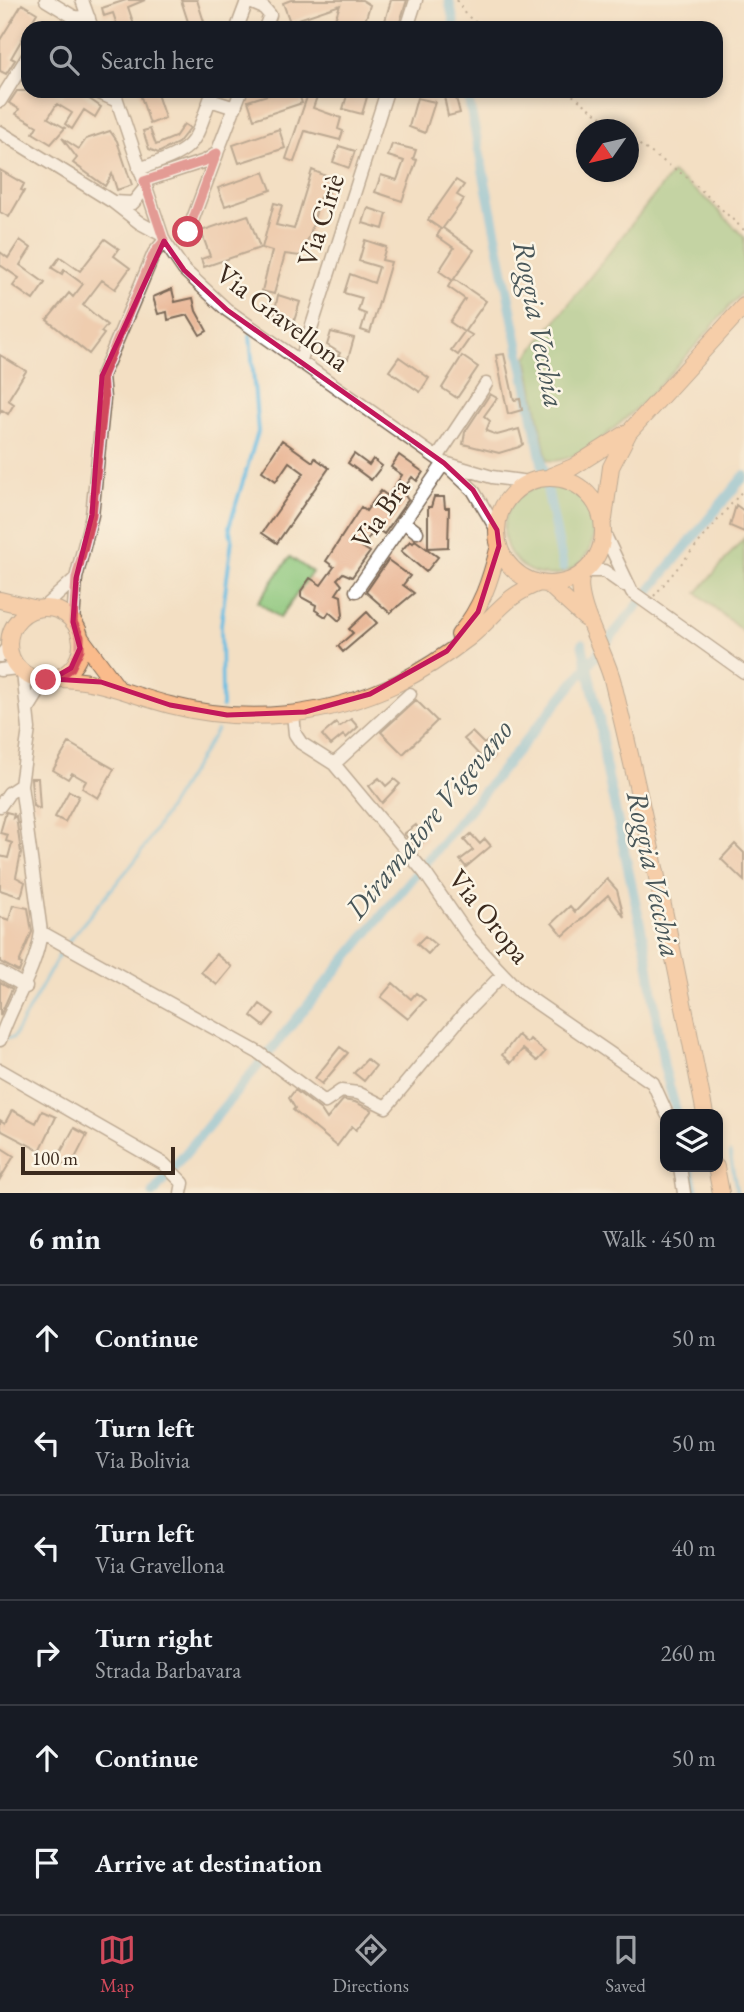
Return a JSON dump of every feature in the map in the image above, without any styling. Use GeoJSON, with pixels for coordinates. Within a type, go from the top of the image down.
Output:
{"type":"FeatureCollection","features":[{"type":"Feature","properties":{"kind":"main road"},"geometry":{"type":"LineString","coordinates":[[447,651],[478,612],[488,591],[503,506],[518,488],[573,467],[629,431],[744,306]]}},
{"type":"Feature","properties":{"kind":"main road"},"geometry":{"type":"LineString","coordinates":[[629,431],[611,467],[598,554],[584,573],[579,593],[608,662],[656,862],[704,1109]]}},
{"type":"Feature","properties":{"kind":"main road"},"geometry":{"type":"LineString","coordinates":[[541,479],[562,478],[585,490],[600,512],[603,529]]}},
{"type":"Feature","properties":{"kind":"main road"},"geometry":{"type":"LineString","coordinates":[[498,538],[515,570],[544,584],[593,627]]}},
{"type":"Feature","properties":{"kind":"main road"},"geometry":{"type":"LineString","coordinates":[[0,625],[6,647],[20,670],[49,680],[87,680],[209,713],[261,717],[330,707],[389,687],[468,638],[520,590],[560,583],[584,573]]}},
{"type":"Feature","properties":{"kind":"main road"},"geometry":{"type":"LineString","coordinates":[[0,600],[60,611],[73,622],[80,637],[117,687]]}},
{"type":"Feature","properties":{"kind":"main road"},"geometry":{"type":"LineString","coordinates":[[6,647],[18,620],[40,608]]}},
{"type":"Feature","properties":{"kind":"main road"},"geometry":{"type":"LineString","coordinates":[[49,680],[62,675],[77,659],[80,637]]}},
{"type":"Feature","properties":{"kind":"main road"},"geometry":{"type":"LineString","coordinates":[[717,1172],[721,1193]]}},
{"type":"Feature","properties":{"kind":"street"},"geometry":{"type":"LineString","coordinates":[[46,0],[85,21]]}},
{"type":"Feature","properties":{"kind":"street"},"geometry":{"type":"LineString","coordinates":[[82,0],[89,21]]}},
{"type":"Feature","properties":{"kind":"street"},"geometry":{"type":"LineString","coordinates":[[409,21],[416,0]]}},
{"type":"Feature","properties":{"kind":"street"},"geometry":{"type":"LineString","coordinates":[[240,21],[246,4],[250,2],[264,8],[270,15],[268,21]]}},
{"type":"Feature","properties":{"kind":"street"},"geometry":{"type":"LineString","coordinates":[[0,101],[21,67]]}},
{"type":"Feature","properties":{"kind":"street","name":"Via Gravellona"},"geometry":{"type":"LineString","coordinates":[[117,98],[163,238],[184,270],[204,290],[300,363],[441,461],[473,490],[498,538]]}},
{"type":"Feature","properties":{"kind":"street"},"geometry":{"type":"LineString","coordinates":[[113,202],[134,202],[143,179],[194,143],[211,98]]}},
{"type":"Feature","properties":{"kind":"street"},"geometry":{"type":"LineString","coordinates":[[217,98],[235,108]]}},
{"type":"Feature","properties":{"kind":"street"},"geometry":{"type":"LineString","coordinates":[[188,232],[239,98]]}},
{"type":"Feature","properties":{"kind":"street","name":"Via Ciriè"},"geometry":{"type":"LineString","coordinates":[[300,363],[385,98]]}},
{"type":"Feature","properties":{"kind":"street"},"geometry":{"type":"LineString","coordinates":[[0,132],[113,202],[163,238],[154,253],[102,376],[104,399],[92,515],[76,578],[73,622]]}},
{"type":"Feature","properties":{"kind":"street"},"geometry":{"type":"LineString","coordinates":[[143,179],[205,161],[217,153]]}},
{"type":"Feature","properties":{"kind":"street","name":"Via Bra"},"geometry":{"type":"LineString","coordinates":[[356,591],[441,461],[486,384]]}},
{"type":"Feature","properties":{"kind":"street","name":"Via Gravellona"},"geometry":{"type":"LineString","coordinates":[[441,461],[492,477],[541,479]]}},
{"type":"Feature","properties":{"kind":"street"},"geometry":{"type":"LineString","coordinates":[[403,521],[416,532]]}},
{"type":"Feature","properties":{"kind":"street"},"geometry":{"type":"LineString","coordinates":[[603,529],[632,592]]}},
{"type":"Feature","properties":{"kind":"street"},"geometry":{"type":"LineString","coordinates":[[584,573],[604,571],[739,669],[744,654]]}},
{"type":"Feature","properties":{"kind":"street"},"geometry":{"type":"LineString","coordinates":[[40,608],[76,578]]}},
{"type":"Feature","properties":{"kind":"street"},"geometry":{"type":"LineString","coordinates":[[0,670],[20,670],[27,713],[29,729],[21,785],[41,932],[38,952],[26,987],[0,1040]]}},
{"type":"Feature","properties":{"kind":"street"},"geometry":{"type":"LineString","coordinates":[[27,713],[49,680]]}},
{"type":"Feature","properties":{"kind":"street"},"geometry":{"type":"LineString","coordinates":[[334,764],[410,694]]}},
{"type":"Feature","properties":{"kind":"street","name":"Via Oropa"},"geometry":{"type":"LineString","coordinates":[[293,714],[295,734],[301,743],[334,764],[421,870],[470,938],[518,990],[653,1083],[665,1109]]}},
{"type":"Feature","properties":{"kind":"street"},"geometry":{"type":"LineString","coordinates":[[0,806],[9,793],[21,785]]}},
{"type":"Feature","properties":{"kind":"street"},"geometry":{"type":"LineString","coordinates":[[41,932],[259,1053],[325,1102],[341,1091],[358,1093],[386,1107],[463,1015],[503,974]]}},
{"type":"Feature","properties":{"kind":"street"},"geometry":{"type":"LineString","coordinates":[[0,972],[26,987]]}},
{"type":"Feature","properties":{"kind":"street"},"geometry":{"type":"LineString","coordinates":[[0,1070],[164,1164],[177,1174],[183,1183],[181,1193]]}},
{"type":"Feature","properties":{"kind":"street"},"geometry":{"type":"LineString","coordinates":[[681,1172],[684,1193]]}},
{"type":"Feature","properties":{"kind":"path"},"geometry":{"type":"LineString","coordinates":[[457,0],[465,14],[474,21]]}},
{"type":"Feature","properties":{"kind":"path"},"geometry":{"type":"LineString","coordinates":[[576,98],[604,119]]}},
{"type":"Feature","properties":{"kind":"path"},"geometry":{"type":"LineString","coordinates":[[639,144],[688,178],[744,230]]}},
{"type":"Feature","properties":{"kind":"path"},"geometry":{"type":"LineString","coordinates":[[646,603],[744,489]]}},
{"type":"Feature","properties":{"kind":"highlighted area"},"geometry":{"type":"Polygon","coordinates":[[[164,241],[184,270],[227,310],[444,463],[473,490],[497,530],[499,546],[478,612],[447,651],[370,694],[305,712],[227,715],[170,705],[101,682],[52,679],[71,668],[80,648],[73,622],[76,578],[92,515],[102,376],[164,241]]]}},
{"type":"Feature","properties":{"kind":"green space"},"geometry":{"type":"Polygon","coordinates":[[[672,173],[709,201],[744,237],[744,290],[680,363],[622,421],[594,444],[568,458],[547,460],[527,357],[672,173]]]}},
{"type":"Feature","properties":{"kind":"green space"},"geometry":{"type":"Polygon","coordinates":[[[549,485],[566,488],[581,498],[591,513],[594,530],[591,547],[581,562],[566,572],[549,575],[532,572],[517,562],[507,547],[504,530],[507,513],[517,498],[532,488],[549,485]]]}},
{"type":"Feature","properties":{"kind":"green space"},"geometry":{"type":"Polygon","coordinates":[[[744,538],[744,631],[743,632],[697,593],[744,538]]]}},
{"type":"Feature","properties":{"kind":"green space"},"geometry":{"type":"Polygon","coordinates":[[[290,557],[312,572],[280,618],[258,602],[290,557]]]}},
{"type":"Feature","properties":{"kind":"building"},"geometry":{"type":"Polygon","coordinates":[[[126,0],[145,0],[128,7],[133,21],[116,21],[113,13],[104,16],[102,8],[126,0]]]}},
{"type":"Feature","properties":{"kind":"building"},"geometry":{"type":"Polygon","coordinates":[[[181,0],[197,0],[204,21],[188,21],[181,0]]]}},
{"type":"Feature","properties":{"kind":"building"},"geometry":{"type":"Polygon","coordinates":[[[291,0],[362,0],[370,5],[365,21],[334,21],[340,5],[290,21],[283,3],[291,0]]]}},
{"type":"Feature","properties":{"kind":"building"},"geometry":{"type":"Polygon","coordinates":[[[391,0],[407,0],[400,21],[385,21],[391,0]]]}},
{"type":"Feature","properties":{"kind":"building"},"geometry":{"type":"Polygon","coordinates":[[[22,4],[37,13],[32,21],[21,21],[21,41],[11,58],[15,60],[6,74],[0,71],[0,40],[22,4]]]}},
{"type":"Feature","properties":{"kind":"building"},"geometry":{"type":"Polygon","coordinates":[[[17,91],[21,91],[21,98],[88,98],[101,107],[95,117],[84,110],[72,129],[65,124],[72,113],[57,104],[48,118],[65,128],[51,144],[33,133],[37,126],[16,114],[19,109],[9,103],[17,91]]]}},
{"type":"Feature","properties":{"kind":"building"},"geometry":{"type":"Polygon","coordinates":[[[141,98],[158,98],[165,118],[150,124],[141,98]]]}},
{"type":"Feature","properties":{"kind":"building"},"geometry":{"type":"Polygon","coordinates":[[[258,98],[300,98],[302,103],[254,119],[248,101],[258,98]]]}},
{"type":"Feature","properties":{"kind":"building"},"geometry":{"type":"Polygon","coordinates":[[[307,98],[317,98],[313,108],[341,118],[338,129],[343,131],[340,140],[305,131],[294,162],[286,159],[307,98]]]}},
{"type":"Feature","properties":{"kind":"building"},"geometry":{"type":"Polygon","coordinates":[[[346,98],[367,98],[362,114],[343,109],[346,98]]]}},
{"type":"Feature","properties":{"kind":"building"},"geometry":{"type":"Polygon","coordinates":[[[417,98],[435,102],[425,133],[409,127],[417,98]]]}},
{"type":"Feature","properties":{"kind":"building"},"geometry":{"type":"Polygon","coordinates":[[[444,98],[456,98],[460,113],[448,116],[444,98]]]}},
{"type":"Feature","properties":{"kind":"building"},"geometry":{"type":"Polygon","coordinates":[[[184,124],[190,128],[178,143],[158,153],[149,149],[143,131],[150,129],[156,145],[175,137],[184,124]]]}},
{"type":"Feature","properties":{"kind":"building"},"geometry":{"type":"Polygon","coordinates":[[[279,129],[285,148],[239,163],[233,145],[279,129]]]}},
{"type":"Feature","properties":{"kind":"building"},"geometry":{"type":"Polygon","coordinates":[[[110,131],[117,141],[132,185],[117,190],[112,174],[105,186],[73,163],[77,158],[62,138],[79,149],[86,139],[110,131]]]}},
{"type":"Feature","properties":{"kind":"building"},"geometry":{"type":"Polygon","coordinates":[[[392,144],[416,150],[413,159],[417,160],[402,201],[375,192],[381,175],[397,180],[404,161],[388,156],[392,144]]]}},
{"type":"Feature","properties":{"kind":"building"},"geometry":{"type":"Polygon","coordinates":[[[339,146],[355,151],[349,168],[333,162],[339,146]]]}},
{"type":"Feature","properties":{"kind":"building"},"geometry":{"type":"Polygon","coordinates":[[[0,170],[24,184],[21,190],[24,191],[9,217],[0,212],[0,170]]]}},
{"type":"Feature","properties":{"kind":"building"},"geometry":{"type":"Polygon","coordinates":[[[312,170],[333,179],[327,199],[320,197],[310,235],[300,256],[285,254],[274,294],[262,291],[272,251],[262,248],[274,203],[282,205],[276,225],[294,229],[312,170]]]}},
{"type":"Feature","properties":{"kind":"building"},"geometry":{"type":"Polygon","coordinates":[[[264,172],[271,190],[225,206],[218,188],[264,172]]]}},
{"type":"Feature","properties":{"kind":"building"},"geometry":{"type":"Polygon","coordinates":[[[456,180],[464,185],[457,195],[464,199],[443,228],[474,250],[454,279],[486,301],[465,331],[472,335],[458,355],[451,350],[464,332],[450,322],[465,299],[448,287],[452,280],[439,271],[454,248],[437,236],[441,229],[428,220],[456,180]]]}},
{"type":"Feature","properties":{"kind":"building"},"geometry":{"type":"Polygon","coordinates":[[[368,208],[387,214],[383,229],[363,223],[368,208]]]}},
{"type":"Feature","properties":{"kind":"building"},"geometry":{"type":"Polygon","coordinates":[[[248,215],[260,248],[204,267],[201,259],[210,256],[201,231],[248,215]]]}},
{"type":"Feature","properties":{"kind":"building"},"geometry":{"type":"Polygon","coordinates":[[[105,239],[119,249],[114,256],[130,268],[115,289],[102,280],[83,305],[107,325],[101,332],[104,334],[89,354],[47,320],[69,293],[73,297],[83,284],[64,270],[62,274],[52,268],[60,257],[80,271],[105,239]]]}},
{"type":"Feature","properties":{"kind":"building"},"geometry":{"type":"Polygon","coordinates":[[[20,240],[31,248],[20,265],[45,283],[33,300],[13,286],[19,278],[0,265],[0,252],[8,258],[20,240]]]}},
{"type":"Feature","properties":{"kind":"building"},"geometry":{"type":"Polygon","coordinates":[[[365,240],[386,247],[382,260],[391,262],[370,333],[361,330],[366,314],[358,311],[362,298],[344,293],[350,274],[374,283],[379,267],[359,261],[365,240]]]}},
{"type":"Feature","properties":{"kind":"building"},"geometry":{"type":"Polygon","coordinates":[[[172,289],[175,302],[193,298],[196,311],[207,331],[200,335],[188,315],[168,320],[167,312],[158,314],[153,297],[172,289]]]}},
{"type":"Feature","properties":{"kind":"building"},"geometry":{"type":"Polygon","coordinates":[[[278,295],[300,302],[294,321],[274,315],[278,295]]]}},
{"type":"Feature","properties":{"kind":"building"},"geometry":{"type":"Polygon","coordinates":[[[331,332],[354,338],[348,359],[338,356],[340,353],[327,345],[331,332]]]}},
{"type":"Feature","properties":{"kind":"building"},"geometry":{"type":"Polygon","coordinates":[[[504,354],[514,400],[520,399],[522,410],[508,414],[496,355],[504,354]]]}},
{"type":"Feature","properties":{"kind":"building"},"geometry":{"type":"Polygon","coordinates":[[[0,355],[26,371],[8,400],[14,404],[8,414],[2,410],[0,413],[0,355]]]}},
{"type":"Feature","properties":{"kind":"building"},"geometry":{"type":"Polygon","coordinates":[[[462,356],[478,367],[457,398],[442,388],[462,356]]]}},
{"type":"Feature","properties":{"kind":"building"},"geometry":{"type":"Polygon","coordinates":[[[399,357],[429,378],[420,392],[389,371],[399,357]]]}},
{"type":"Feature","properties":{"kind":"building"},"geometry":{"type":"Polygon","coordinates":[[[490,394],[497,398],[484,416],[490,421],[486,431],[497,435],[519,429],[523,444],[519,447],[499,453],[463,444],[465,432],[490,394]]]}},
{"type":"Feature","properties":{"kind":"building"},"geometry":{"type":"Polygon","coordinates":[[[282,440],[313,462],[315,458],[329,468],[277,543],[262,533],[304,473],[289,462],[276,481],[262,471],[282,440]]]}},
{"type":"Feature","properties":{"kind":"building"},"geometry":{"type":"Polygon","coordinates":[[[354,454],[369,465],[373,459],[382,466],[371,480],[348,463],[354,454]]]}},
{"type":"Feature","properties":{"kind":"building"},"geometry":{"type":"Polygon","coordinates":[[[399,455],[423,472],[417,481],[412,477],[402,491],[408,500],[384,534],[376,528],[362,547],[370,552],[352,577],[343,573],[337,579],[342,585],[336,594],[341,596],[343,615],[339,621],[329,612],[326,617],[315,610],[316,605],[301,597],[301,591],[310,578],[321,585],[334,567],[326,561],[361,507],[366,511],[381,491],[388,496],[402,475],[391,467],[399,455]]]}},
{"type":"Feature","properties":{"kind":"building"},"geometry":{"type":"Polygon","coordinates":[[[434,497],[444,497],[445,508],[449,508],[448,547],[428,548],[428,507],[431,507],[434,497]]]}},
{"type":"Feature","properties":{"kind":"building"},"geometry":{"type":"Polygon","coordinates":[[[736,505],[744,511],[744,532],[730,526],[736,505]]]}},
{"type":"Feature","properties":{"kind":"building"},"geometry":{"type":"Polygon","coordinates":[[[415,540],[438,557],[426,572],[401,551],[410,541],[413,543],[415,540]]]}},
{"type":"Feature","properties":{"kind":"building"},"geometry":{"type":"Polygon","coordinates":[[[388,560],[410,576],[403,585],[414,593],[390,613],[366,592],[388,560]]]}},
{"type":"Feature","properties":{"kind":"building"},"geometry":{"type":"Polygon","coordinates":[[[367,612],[377,623],[343,652],[338,646],[353,633],[349,629],[367,612]]]}},
{"type":"Feature","properties":{"kind":"building"},"geometry":{"type":"Polygon","coordinates":[[[416,700],[437,721],[403,754],[381,732],[416,700]]]}},
{"type":"Feature","properties":{"kind":"building"},"geometry":{"type":"Polygon","coordinates":[[[351,719],[358,727],[346,738],[343,735],[331,745],[322,735],[336,723],[339,727],[351,719]]]}},
{"type":"Feature","properties":{"kind":"building"},"geometry":{"type":"Polygon","coordinates":[[[472,732],[484,744],[490,739],[496,745],[489,752],[494,757],[487,763],[464,739],[472,732]]]}},
{"type":"Feature","properties":{"kind":"building"},"geometry":{"type":"Polygon","coordinates":[[[69,743],[114,769],[98,798],[82,788],[86,781],[72,773],[68,779],[53,770],[69,743]]]}},
{"type":"Feature","properties":{"kind":"building"},"geometry":{"type":"Polygon","coordinates":[[[31,778],[38,778],[40,809],[33,806],[31,778]]]}},
{"type":"Feature","properties":{"kind":"building"},"geometry":{"type":"Polygon","coordinates":[[[379,778],[386,786],[394,779],[400,784],[382,803],[369,786],[379,778]]]}},
{"type":"Feature","properties":{"kind":"building"},"geometry":{"type":"Polygon","coordinates":[[[69,791],[79,796],[65,822],[55,817],[69,791]]]}},
{"type":"Feature","properties":{"kind":"building"},"geometry":{"type":"Polygon","coordinates":[[[6,812],[14,814],[13,818],[16,816],[21,853],[16,877],[25,882],[21,897],[0,890],[0,856],[8,858],[12,843],[6,841],[8,835],[0,833],[6,812]]]}},
{"type":"Feature","properties":{"kind":"building"},"geometry":{"type":"Polygon","coordinates":[[[416,825],[427,839],[416,847],[404,834],[416,825]]]}},
{"type":"Feature","properties":{"kind":"building"},"geometry":{"type":"Polygon","coordinates":[[[471,834],[480,844],[485,839],[491,846],[466,867],[460,860],[473,850],[464,840],[471,834]]]}},
{"type":"Feature","properties":{"kind":"building"},"geometry":{"type":"Polygon","coordinates":[[[735,844],[744,853],[744,881],[721,859],[735,844]]]}},
{"type":"Feature","properties":{"kind":"building"},"geometry":{"type":"Polygon","coordinates":[[[607,879],[617,890],[624,917],[608,895],[563,936],[552,923],[570,906],[575,912],[607,879]]]}},
{"type":"Feature","properties":{"kind":"building"},"geometry":{"type":"Polygon","coordinates":[[[13,905],[28,908],[32,932],[19,963],[22,964],[19,972],[0,962],[0,917],[9,920],[13,905]]]}},
{"type":"Feature","properties":{"kind":"building"},"geometry":{"type":"Polygon","coordinates":[[[425,936],[436,945],[428,954],[417,944],[425,936]]]}},
{"type":"Feature","properties":{"kind":"building"},"geometry":{"type":"Polygon","coordinates":[[[216,954],[232,967],[217,985],[201,972],[216,954]]]}},
{"type":"Feature","properties":{"kind":"building"},"geometry":{"type":"Polygon","coordinates":[[[0,982],[12,989],[0,1016],[0,982]]]}},
{"type":"Feature","properties":{"kind":"building"},"geometry":{"type":"Polygon","coordinates":[[[393,983],[411,999],[416,993],[425,1000],[408,1019],[381,997],[393,983]]]}},
{"type":"Feature","properties":{"kind":"building"},"geometry":{"type":"Polygon","coordinates":[[[260,1004],[274,1014],[264,1026],[251,1016],[260,1004]]]}},
{"type":"Feature","properties":{"kind":"building"},"geometry":{"type":"Polygon","coordinates":[[[518,1035],[527,1043],[530,1039],[545,1052],[537,1061],[523,1049],[511,1063],[502,1055],[518,1035]]]}},
{"type":"Feature","properties":{"kind":"building"},"geometry":{"type":"Polygon","coordinates":[[[340,1047],[348,1053],[322,1084],[315,1078],[340,1047]]]}},
{"type":"Feature","properties":{"kind":"building"},"geometry":{"type":"Polygon","coordinates":[[[367,1059],[376,1066],[364,1081],[354,1073],[367,1059]]]}},
{"type":"Feature","properties":{"kind":"building"},"geometry":{"type":"Polygon","coordinates":[[[295,1090],[321,1110],[327,1119],[343,1100],[372,1110],[356,1130],[352,1126],[337,1146],[293,1110],[295,1108],[289,1098],[295,1090]]]}},
{"type":"Feature","properties":{"kind":"building"},"geometry":{"type":"Polygon","coordinates":[[[12,1110],[36,1123],[42,1111],[56,1117],[40,1151],[0,1130],[0,1120],[5,1123],[12,1110]]]}},
{"type":"Feature","properties":{"kind":"building"},"geometry":{"type":"Polygon","coordinates":[[[74,1128],[87,1135],[70,1168],[56,1161],[74,1128]]]}},
{"type":"Feature","properties":{"kind":"building"},"geometry":{"type":"Polygon","coordinates":[[[0,1147],[14,1156],[0,1179],[0,1147]]]}},
{"type":"Feature","properties":{"kind":"waterway","name":"Roggia Vecchia"},"geometry":{"type":"LineString","coordinates":[[449,0],[454,21]]}},
{"type":"Feature","properties":{"kind":"waterway","name":"Roggia Vecchia"},"geometry":{"type":"LineString","coordinates":[[468,98],[563,567]]}},
{"type":"Feature","properties":{"kind":"waterway"},"geometry":{"type":"LineString","coordinates":[[222,707],[221,625],[232,539],[229,527],[258,432],[250,335]]}},
{"type":"Feature","properties":{"kind":"waterway","name":"Diramatore Vigevano"},"geometry":{"type":"LineString","coordinates":[[153,1193],[744,476]]}},
{"type":"Feature","properties":{"kind":"waterway","name":"Roggia Vecchia"},"geometry":{"type":"LineString","coordinates":[[582,644],[647,955],[664,1067],[676,1109]]}},
{"type":"Feature","properties":{"kind":"waterway"},"geometry":{"type":"LineString","coordinates":[[67,943],[138,857],[217,730]]}},
{"type":"Feature","properties":{"kind":"waterway"},"geometry":{"type":"LineString","coordinates":[[4,1038],[13,1038],[63,948]]}},
{"type":"Feature","properties":{"kind":"waterway"},"geometry":{"type":"LineString","coordinates":[[730,1153],[737,1193]]}},
{"type":"Feature","properties":{"kind":"waterway","name":"Roggia Vecchia"},"geometry":{"type":"LineString","coordinates":[[690,1172],[694,1193]]}},
{"type":"Feature","properties":{"kind":"route"},"geometry":{"type":"LineString","coordinates":[[46,680],[62,675],[71,668],[80,649],[80,637],[73,622],[76,578],[92,515],[104,399],[102,376],[154,253],[164,241],[144,181],[205,161],[217,153],[188,232]]}}]}
